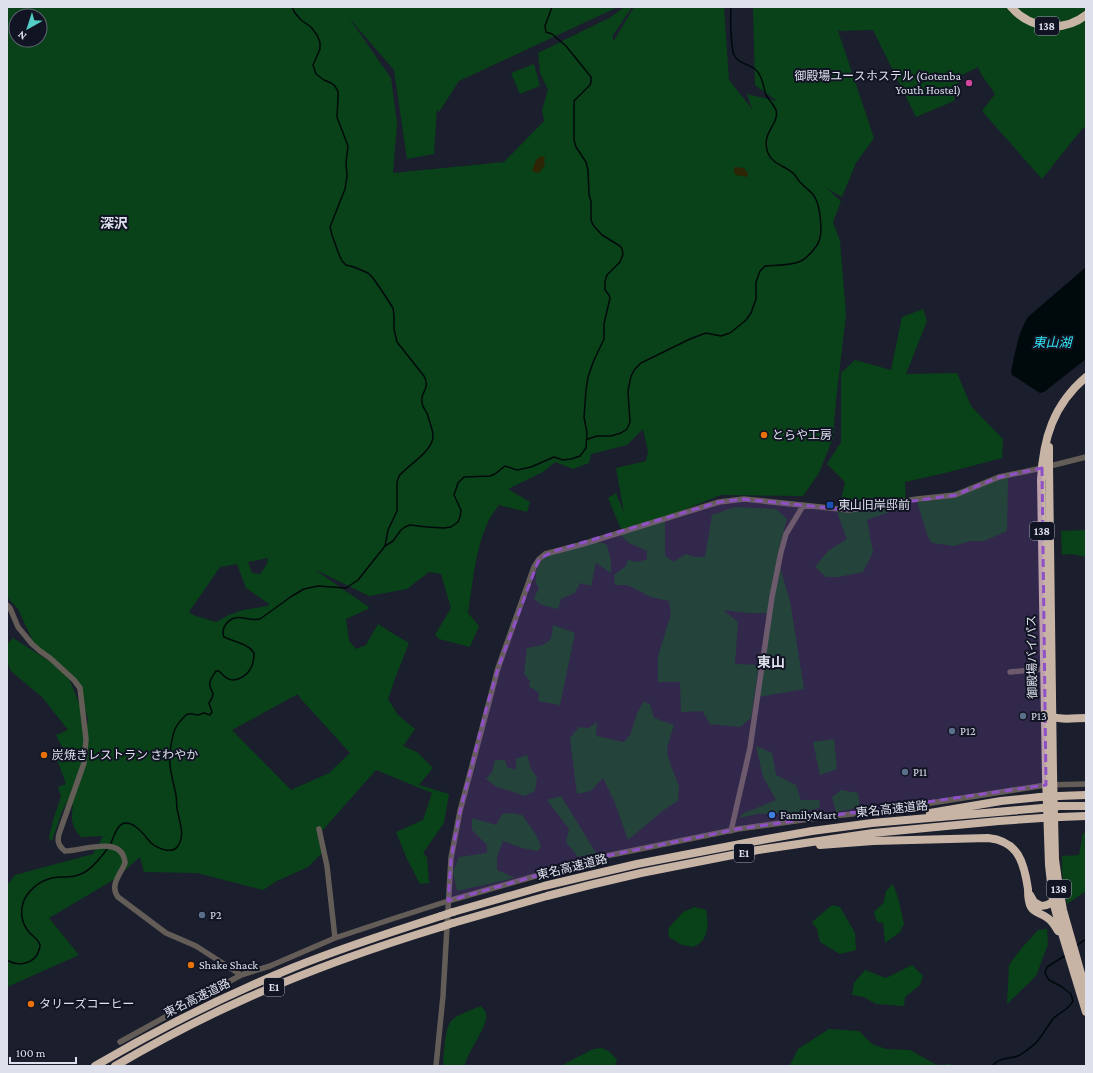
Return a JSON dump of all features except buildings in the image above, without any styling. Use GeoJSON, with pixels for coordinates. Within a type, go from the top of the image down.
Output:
{"type":"FeatureCollection","features":[{"type":"Feature","properties":{"kind":"highway","name":"138"},"geometry":{"type":"LineString","coordinates":[[1011,7],[1029,22],[1047,26],[1065,25],[1074,22],[1086,14]]}},
{"type":"Feature","properties":{"kind":"highway","name":"御殿場バイパス"},"geometry":{"type":"LineString","coordinates":[[1086,377],[1074,388],[1058,416],[1051,435],[1049,455],[1045,467],[1044,669],[1045,711],[1055,858],[1070,950],[1086,1012]]}},
{"type":"Feature","properties":{"kind":"highway","name":"御殿場バイパス"},"geometry":{"type":"LineString","coordinates":[[1045,467],[1053,728],[1050,785],[1049,865],[1053,901],[1058,920],[1086,990]]}},
{"type":"Feature","properties":{"kind":"highway"},"geometry":{"type":"LineString","coordinates":[[1045,711],[1052,717],[1062,719],[1086,718]]}},
{"type":"Feature","properties":{"kind":"highway"},"geometry":{"type":"LineString","coordinates":[[1053,728],[1056,722],[1062,719]]}},
{"type":"Feature","properties":{"kind":"highway"},"geometry":{"type":"LineString","coordinates":[[872,823],[1001,801],[1040,797],[1086,795]]}},
{"type":"Feature","properties":{"kind":"highway","name":"東名高速道路"},"geometry":{"type":"LineString","coordinates":[[95,1066],[176,1022],[243,989],[293,968],[342,949],[453,912],[544,886],[637,864],[756,840],[812,831],[872,823],[1060,806],[1086,806]]}},
{"type":"Feature","properties":{"kind":"highway","name":"東名高速道路"},"geometry":{"type":"LineString","coordinates":[[115,1066],[206,1017],[345,958],[453,923],[547,896],[641,873],[758,850],[873,833],[998,821],[1086,816]]}},
{"type":"Feature","properties":{"kind":"highway"},"geometry":{"type":"LineString","coordinates":[[758,850],[873,841],[988,838],[1002,841],[1009,845],[1019,856],[1023,866],[1030,906],[1034,911],[1045,916],[1052,922],[1070,950]]}},
{"type":"Feature","properties":{"kind":"highway"},"geometry":{"type":"LineString","coordinates":[[1027,885],[1031,898],[1036,904],[1044,906],[1053,901],[1056,894],[1054,877],[1055,858]]}},
{"type":"Feature","properties":{"kind":"street"},"geometry":{"type":"LineString","coordinates":[[436,1066],[443,996],[451,858],[460,811],[498,668],[534,567],[539,559],[545,554],[554,551],[583,544],[718,502],[744,499],[849,510],[917,499],[955,495],[999,477],[1086,457]]}},
{"type":"Feature","properties":{"kind":"street"},"geometry":{"type":"LineString","coordinates":[[731,830],[750,748],[772,597],[781,552],[786,534],[803,506]]}},
{"type":"Feature","properties":{"kind":"street"},"geometry":{"type":"LineString","coordinates":[[7,605],[10,608],[18,627],[32,644],[50,658],[74,680],[80,688],[86,739],[84,763],[60,831],[58,841],[59,844],[65,850],[72,851],[96,846],[118,851],[125,859],[123,868],[114,884],[114,890],[118,897],[162,930],[196,946],[241,975]]}},
{"type":"Feature","properties":{"kind":"street"},"geometry":{"type":"LineString","coordinates":[[1010,672],[1044,669]]}},
{"type":"Feature","properties":{"kind":"street"},"geometry":{"type":"LineString","coordinates":[[120,1042],[241,975],[270,966],[335,938],[448,901],[606,856],[731,830],[880,811],[1050,785],[1086,784]]}},
{"type":"Feature","properties":{"kind":"street"},"geometry":{"type":"LineString","coordinates":[[319,829],[327,866],[335,938]]}},
{"type":"Feature","properties":{"kind":"highlighted area"},"geometry":{"type":"Polygon","coordinates":[[[1042,468],[1046,785],[738,829],[606,856],[448,901],[451,858],[460,811],[487,706],[498,668],[539,559],[554,551],[719,502],[744,499],[849,510],[955,495],[999,477],[1042,468]]]}},
{"type":"Feature","properties":{"kind":"green space"},"geometry":{"type":"Polygon","coordinates":[[[7,7],[618,7],[459,81],[439,112],[437,109],[434,154],[407,159],[394,70],[349,18],[391,78],[397,123],[393,173],[504,162],[544,121],[542,110],[548,90],[540,73],[538,53],[611,17],[624,7],[632,7],[613,35],[613,42],[634,7],[724,7],[729,80],[752,109],[747,94],[777,101],[755,85],[753,7],[1086,7],[1086,127],[1082,129],[1042,179],[982,111],[995,94],[978,67],[960,76],[954,101],[916,117],[873,30],[838,31],[874,138],[856,163],[842,197],[826,188],[841,201],[833,222],[840,241],[846,314],[833,438],[819,473],[803,496],[721,495],[655,521],[665,519],[665,555],[673,562],[686,554],[694,557],[705,557],[712,515],[735,507],[776,509],[787,519],[777,557],[790,601],[804,689],[758,697],[767,613],[748,613],[723,610],[738,622],[735,664],[759,665],[751,718],[740,727],[710,724],[702,711],[681,712],[680,682],[658,682],[658,656],[671,614],[669,601],[651,597],[627,585],[615,585],[614,575],[626,566],[628,560],[638,562],[647,559],[647,551],[629,543],[619,533],[643,525],[621,529],[608,498],[616,493],[624,513],[616,468],[646,461],[648,451],[643,429],[627,445],[591,454],[589,463],[573,469],[555,462],[543,472],[508,489],[530,502],[527,512],[499,505],[490,518],[485,529],[475,565],[468,613],[479,626],[470,647],[439,639],[435,635],[451,608],[441,574],[429,572],[407,589],[369,596],[314,569],[370,608],[346,619],[349,641],[356,649],[366,645],[378,624],[409,643],[388,699],[398,715],[415,729],[403,746],[417,752],[433,768],[419,785],[449,794],[444,823],[423,853],[427,857],[429,883],[420,884],[407,859],[396,832],[423,820],[432,793],[376,770],[321,832],[321,854],[308,867],[277,881],[263,890],[197,873],[144,872],[140,857],[115,879],[49,918],[79,955],[7,987],[7,885],[15,875],[93,854],[103,836],[81,837],[72,822],[73,805],[67,802],[52,841],[50,840],[49,837],[54,817],[61,797],[58,787],[66,784],[57,759],[66,755],[56,735],[68,730],[43,698],[11,671],[7,662],[7,644],[13,638],[57,666],[37,650],[18,609],[7,597],[7,7]],[[268,558],[248,562],[252,573],[260,574],[267,564],[268,558]],[[237,564],[220,567],[189,612],[193,615],[216,622],[243,610],[268,606],[269,604],[246,588],[237,564]],[[67,674],[88,724],[88,719],[76,680],[67,674]],[[298,694],[232,730],[291,790],[329,773],[350,753],[298,694]]]}},
{"type":"Feature","properties":{"kind":"green space"},"geometry":{"type":"Polygon","coordinates":[[[534,64],[540,86],[520,94],[511,73],[534,64]]]}},
{"type":"Feature","properties":{"kind":"green space"},"geometry":{"type":"Polygon","coordinates":[[[923,309],[927,321],[906,374],[957,373],[971,406],[1003,439],[1002,458],[905,482],[906,506],[867,520],[873,552],[863,572],[838,577],[826,577],[815,567],[828,551],[847,539],[838,515],[845,482],[827,464],[841,442],[841,373],[855,360],[891,370],[902,317],[923,309]]]}},
{"type":"Feature","properties":{"kind":"green space"},"geometry":{"type":"Polygon","coordinates":[[[1008,477],[1007,531],[984,541],[970,541],[954,546],[932,543],[928,537],[917,502],[1008,477]]]}},
{"type":"Feature","properties":{"kind":"green space"},"geometry":{"type":"Polygon","coordinates":[[[1086,530],[1086,557],[1071,554],[1062,555],[1061,531],[1086,530]]]}},
{"type":"Feature","properties":{"kind":"green space"},"geometry":{"type":"Polygon","coordinates":[[[592,542],[607,545],[611,561],[611,573],[596,563],[591,586],[580,583],[575,593],[561,599],[558,609],[545,606],[536,601],[534,598],[539,589],[536,580],[537,568],[543,559],[549,554],[562,548],[592,542]]]}},
{"type":"Feature","properties":{"kind":"green space"},"geometry":{"type":"Polygon","coordinates":[[[553,625],[575,633],[560,705],[538,701],[539,693],[529,686],[530,681],[524,674],[527,648],[543,645],[551,639],[553,625]]]}},
{"type":"Feature","properties":{"kind":"green space"},"geometry":{"type":"Polygon","coordinates":[[[643,702],[650,704],[654,718],[674,725],[667,748],[668,757],[679,786],[678,801],[665,809],[628,840],[615,803],[603,778],[591,791],[577,794],[570,738],[579,727],[589,728],[597,722],[596,736],[624,742],[630,735],[643,702]]]}},
{"type":"Feature","properties":{"kind":"green space"},"geometry":{"type":"Polygon","coordinates":[[[834,739],[837,769],[820,775],[813,742],[834,739]]]}},
{"type":"Feature","properties":{"kind":"green space"},"geometry":{"type":"Polygon","coordinates":[[[756,746],[772,753],[776,775],[796,785],[801,800],[819,800],[820,808],[796,813],[758,814],[739,818],[742,814],[776,800],[763,777],[756,746]]]}},
{"type":"Feature","properties":{"kind":"green space"},"geometry":{"type":"Polygon","coordinates":[[[527,755],[531,769],[537,777],[535,791],[525,796],[495,786],[486,779],[492,772],[495,760],[505,760],[507,767],[516,770],[516,759],[527,755]]]}},
{"type":"Feature","properties":{"kind":"green space"},"geometry":{"type":"Polygon","coordinates":[[[841,790],[858,793],[860,807],[836,812],[832,797],[841,790]]]}},
{"type":"Feature","properties":{"kind":"green space"},"geometry":{"type":"Polygon","coordinates":[[[561,796],[596,853],[578,857],[566,842],[569,829],[547,800],[561,796]]]}},
{"type":"Feature","properties":{"kind":"green space"},"geometry":{"type":"Polygon","coordinates":[[[511,813],[522,815],[535,833],[541,846],[538,851],[522,848],[503,841],[497,857],[497,870],[515,878],[457,891],[453,872],[459,857],[487,853],[487,845],[472,830],[472,818],[496,825],[502,814],[511,813]]]}},
{"type":"Feature","properties":{"kind":"green space"},"geometry":{"type":"Polygon","coordinates":[[[1083,833],[1086,833],[1086,891],[1067,904],[1062,872],[1062,856],[1079,855],[1083,833]]]}},
{"type":"Feature","properties":{"kind":"green space"},"geometry":{"type":"Polygon","coordinates":[[[893,884],[899,901],[904,924],[900,932],[885,943],[883,923],[877,922],[874,912],[884,902],[886,891],[893,884]]]}},
{"type":"Feature","properties":{"kind":"green space"},"geometry":{"type":"Polygon","coordinates":[[[832,905],[840,907],[855,933],[856,950],[840,954],[820,942],[817,929],[812,922],[832,905]]]}},
{"type":"Feature","properties":{"kind":"green space"},"geometry":{"type":"Polygon","coordinates":[[[695,907],[706,910],[707,931],[704,939],[693,947],[682,945],[669,937],[668,929],[683,912],[695,907]]]}},
{"type":"Feature","properties":{"kind":"green space"},"geometry":{"type":"Polygon","coordinates":[[[1047,929],[1048,944],[1036,976],[1007,1004],[1009,965],[1038,930],[1047,929]]]}},
{"type":"Feature","properties":{"kind":"green space"},"geometry":{"type":"Polygon","coordinates":[[[912,965],[923,976],[920,985],[905,997],[904,1006],[876,1004],[864,997],[852,995],[854,983],[865,970],[886,978],[912,965]]]}},
{"type":"Feature","properties":{"kind":"green space"},"geometry":{"type":"Polygon","coordinates":[[[481,1006],[485,1011],[485,1023],[466,1060],[465,1066],[443,1066],[445,1042],[449,1024],[458,1016],[481,1006]]]}},
{"type":"Feature","properties":{"kind":"green space"},"geometry":{"type":"Polygon","coordinates":[[[829,1029],[859,1031],[872,1044],[886,1049],[910,1050],[937,1065],[950,1064],[951,1066],[790,1065],[798,1049],[829,1029]]]}},
{"type":"Feature","properties":{"kind":"green space"},"geometry":{"type":"Polygon","coordinates":[[[602,1048],[610,1052],[617,1060],[615,1066],[561,1066],[593,1049],[602,1048]]]}},
{"type":"Feature","properties":{"kind":"sand"},"geometry":{"type":"Polygon","coordinates":[[[541,156],[545,157],[545,165],[539,173],[534,172],[532,170],[535,163],[541,156]]]}},
{"type":"Feature","properties":{"kind":"sand"},"geometry":{"type":"Polygon","coordinates":[[[735,167],[744,168],[748,174],[747,177],[736,175],[734,171],[735,167]]]}},
{"type":"Feature","properties":{"kind":"water","name":"東山湖"},"geometry":{"type":"Polygon","coordinates":[[[1086,267],[1086,359],[1044,392],[1040,393],[1012,375],[1011,372],[1017,343],[1028,317],[1086,267]]]}},
{"type":"Feature","properties":{"kind":"waterway"},"geometry":{"type":"LineString","coordinates":[[292,7],[301,20],[311,27],[320,42],[320,49],[313,65],[316,74],[334,85],[338,91],[337,117],[348,146],[345,189],[330,227],[338,252],[342,261],[346,265],[368,273],[380,288],[393,308],[394,329],[397,342],[424,376],[426,381],[426,387],[422,395],[422,403],[427,413],[433,434],[432,440],[430,446],[420,457],[399,476],[397,482],[397,511],[388,530],[385,546]]}},
{"type":"Feature","properties":{"kind":"waterway"},"geometry":{"type":"LineString","coordinates":[[110,845],[118,828],[122,824],[126,823],[134,826],[151,843],[161,849],[172,850],[178,846],[181,838],[181,830],[170,761],[171,744],[177,725],[188,714],[198,715],[204,713],[210,715],[212,712],[209,703],[213,693],[210,687],[210,682],[216,671],[219,671],[230,680],[236,680],[248,672],[253,662],[254,653],[248,647],[224,637],[224,629],[230,620],[238,617],[255,620],[260,619],[304,589],[318,586],[346,588],[358,580],[385,546],[393,541],[405,527],[410,525],[444,528],[451,527],[458,522],[460,517],[461,510],[454,495],[458,483],[464,477],[490,476],[505,466],[517,470],[531,467],[554,457],[563,460],[571,459],[580,456],[586,448],[587,433],[584,417],[588,377],[604,339],[604,324],[610,298],[605,290],[605,281],[607,275],[620,262],[623,254],[620,246],[602,235],[593,225],[591,220],[588,170],[586,162],[576,147],[574,140],[574,101],[590,85],[591,77],[566,46],[552,34],[546,32],[545,26],[552,7]]}},
{"type":"Feature","properties":{"kind":"waterway"},"geometry":{"type":"LineString","coordinates":[[588,439],[597,436],[611,436],[621,433],[627,429],[630,422],[628,391],[631,376],[641,363],[690,339],[706,333],[721,336],[730,333],[746,320],[751,313],[756,299],[756,282],[760,271],[765,266],[788,265],[801,261],[812,252],[819,241],[821,231],[820,218],[818,205],[814,196],[791,171],[773,160],[768,153],[766,140],[775,120],[776,110],[766,95],[758,72],[739,61],[734,55],[731,32],[731,7]]}},
{"type":"Feature","properties":{"kind":"waterway"},"geometry":{"type":"LineString","coordinates":[[7,960],[19,964],[27,963],[37,955],[40,946],[36,938],[30,934],[22,918],[23,903],[27,894],[38,884],[47,879],[72,876],[85,872],[95,864],[108,848]]}},
{"type":"Feature","properties":{"kind":"waterway"},"geometry":{"type":"LineString","coordinates":[[1076,946],[1086,939]]}},
{"type":"Feature","properties":{"kind":"waterway"},"geometry":{"type":"LineString","coordinates":[[992,1066],[1002,1059],[1020,1055],[1030,1048],[1053,1019],[1071,1004],[1073,1001],[1071,994],[1049,980],[1045,973],[1047,967],[1066,955]]}},
{"type":"Feature","properties":{"kind":"place","name":"御殿場ユースホステル (Gotenba Youth Hostel)"},"geometry":{"type":"Point","coordinates":[969,83]}},
{"type":"Feature","properties":{"kind":"place","name":"とらや工房"},"geometry":{"type":"Point","coordinates":[764,435]}},
{"type":"Feature","properties":{"kind":"place","name":"東山旧岸邸前"},"geometry":{"type":"Point","coordinates":[830,505]}},
{"type":"Feature","properties":{"kind":"place","name":"P13"},"geometry":{"type":"Point","coordinates":[1023,716]}},
{"type":"Feature","properties":{"kind":"place","name":"P12"},"geometry":{"type":"Point","coordinates":[952,731]}},
{"type":"Feature","properties":{"kind":"place","name":"炭焼きレストラン さわやか"},"geometry":{"type":"Point","coordinates":[44,755]}},
{"type":"Feature","properties":{"kind":"place","name":"P11"},"geometry":{"type":"Point","coordinates":[905,772]}},
{"type":"Feature","properties":{"kind":"place","name":"FamilyMart"},"geometry":{"type":"Point","coordinates":[772,815]}},
{"type":"Feature","properties":{"kind":"place","name":"P2"},"geometry":{"type":"Point","coordinates":[202,915]}},
{"type":"Feature","properties":{"kind":"place","name":"Shake Shack"},"geometry":{"type":"Point","coordinates":[191,965]}},
{"type":"Feature","properties":{"kind":"place","name":"タリーズコーヒー"},"geometry":{"type":"Point","coordinates":[31,1004]}},
{"type":"Feature","properties":{"kind":"district","name":"深沢"},"geometry":{"type":"Point","coordinates":[114,223]}},
{"type":"Feature","properties":{"kind":"district","name":"東山"},"geometry":{"type":"Point","coordinates":[771,662]}}]}
